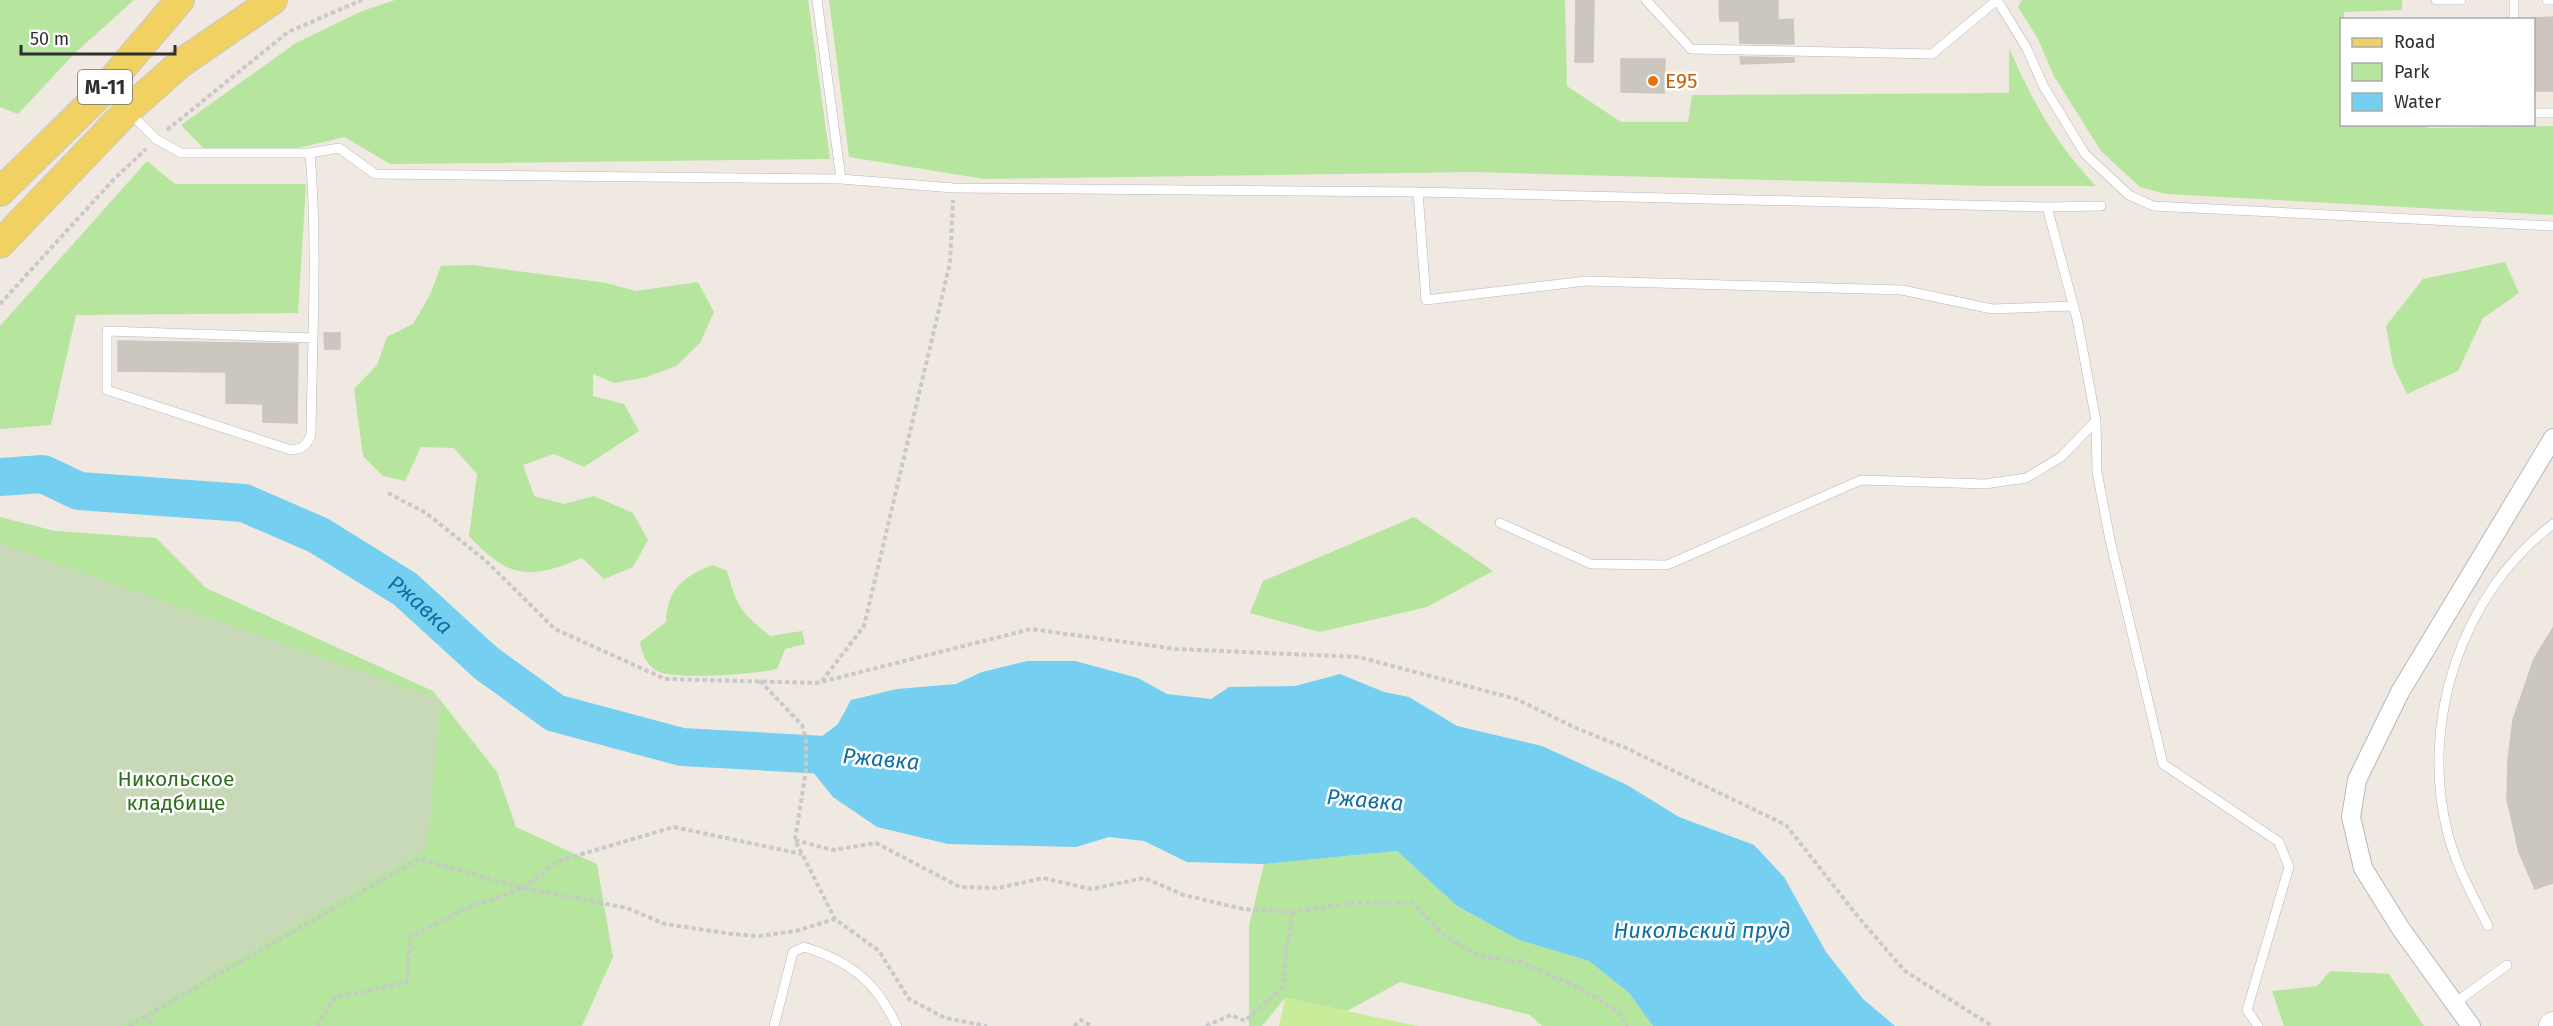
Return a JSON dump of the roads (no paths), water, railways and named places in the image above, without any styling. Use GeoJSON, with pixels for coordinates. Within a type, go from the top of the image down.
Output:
{"type":"FeatureCollection","features":[{"type":"Feature","properties":{"kind":"main road","name":"М-11"},"geometry":{"type":"LineString","coordinates":[[0,192],[100,94],[180,0]]}},
{"type":"Feature","properties":{"kind":"main road"},"geometry":{"type":"LineString","coordinates":[[0,244],[128,110],[181,63],[273,0]]}},
{"type":"Feature","properties":{"kind":"street"},"geometry":{"type":"LineString","coordinates":[[2471,1026],[2401,929],[2363,868],[2351,817],[2357,780],[2400,692],[2550,448]]}},
{"type":"Feature","properties":{"kind":"lane"},"geometry":{"type":"LineString","coordinates":[[817,0],[841,179]]}},
{"type":"Feature","properties":{"kind":"lane"},"geometry":{"type":"LineString","coordinates":[[1646,0],[1691,49],[1932,54],[1997,0],[2026,47],[2044,87],[2085,154],[2129,195],[2153,206],[2553,226]]}},
{"type":"Feature","properties":{"kind":"lane"},"geometry":{"type":"LineString","coordinates":[[2436,0],[2461,0]]}},
{"type":"Feature","properties":{"kind":"lane"},"geometry":{"type":"LineString","coordinates":[[2514,0],[2514,18]]}},
{"type":"Feature","properties":{"kind":"lane"},"geometry":{"type":"LineString","coordinates":[[2547,0],[2553,0]]}},
{"type":"Feature","properties":{"kind":"lane"},"geometry":{"type":"LineString","coordinates":[[128,110],[156,139],[181,153],[310,153],[339,148],[375,174],[841,179],[954,188],[1418,192],[2047,207],[2101,206]]}},
{"type":"Feature","properties":{"kind":"lane"},"geometry":{"type":"LineString","coordinates":[[2535,113],[2553,113]]}},
{"type":"Feature","properties":{"kind":"lane"},"geometry":{"type":"LineString","coordinates":[[310,153],[314,203],[311,435],[307,444],[300,449],[291,450],[107,390],[107,331],[312,338]]}},
{"type":"Feature","properties":{"kind":"lane"},"geometry":{"type":"LineString","coordinates":[[1418,192],[1426,300],[1586,281],[1902,290],[1992,309],[2073,306]]}},
{"type":"Feature","properties":{"kind":"lane"},"geometry":{"type":"LineString","coordinates":[[2047,207],[2073,306],[2097,421],[2097,472],[2110,540],[2163,764],[2279,842],[2289,867],[2247,1010],[2258,1026]]}},
{"type":"Feature","properties":{"kind":"lane"},"geometry":{"type":"LineString","coordinates":[[1500,524],[1591,564],[1667,565],[1861,480],[1985,484],[2026,478],[2061,457],[2097,421]]}},
{"type":"Feature","properties":{"kind":"lane"},"geometry":{"type":"LineString","coordinates":[[2488,926],[2465,881],[2448,834],[2439,784],[2441,734],[2447,687],[2465,635],[2489,592],[2521,553],[2553,524]]}},
{"type":"Feature","properties":{"kind":"lane"},"geometry":{"type":"LineString","coordinates":[[774,1026],[793,952],[804,947],[829,955],[863,978],[878,993],[897,1026]]}},
{"type":"Feature","properties":{"kind":"lane"},"geometry":{"type":"LineString","coordinates":[[2455,1003],[2507,965]]}},
{"type":"Feature","properties":{"kind":"water","name":"Никольский пруд"},"geometry":{"type":"Polygon","coordinates":[[[1027,661],[1075,661],[1138,678],[1167,694],[1211,699],[1229,687],[1295,686],[1340,674],[1384,692],[1409,697],[1457,726],[1542,746],[1627,785],[1679,817],[1754,845],[1784,877],[1826,952],[1863,999],[1895,1026],[1653,1026],[1629,993],[1589,961],[1519,940],[1457,906],[1397,851],[1264,864],[1187,862],[1144,841],[1109,837],[1076,847],[948,844],[877,827],[833,797],[808,766],[813,743],[838,724],[851,700],[897,689],[956,684],[982,672],[1027,661]]]}},
{"type":"Feature","properties":{"kind":"waterway","name":"Ржавка"},"geometry":{"type":"LineString","coordinates":[[0,477],[43,474],[79,491],[244,503],[318,535],[405,589],[486,663],[555,713],[682,747],[861,757]]}},
{"type":"Feature","properties":{"kind":"place","name":"E95"},"geometry":{"type":"Point","coordinates":[1653,81]}},
{"type":"Feature","properties":{"kind":"park label","name":"Никольское кладбище"},"geometry":{"type":"Point","coordinates":[176,791]}}]}
